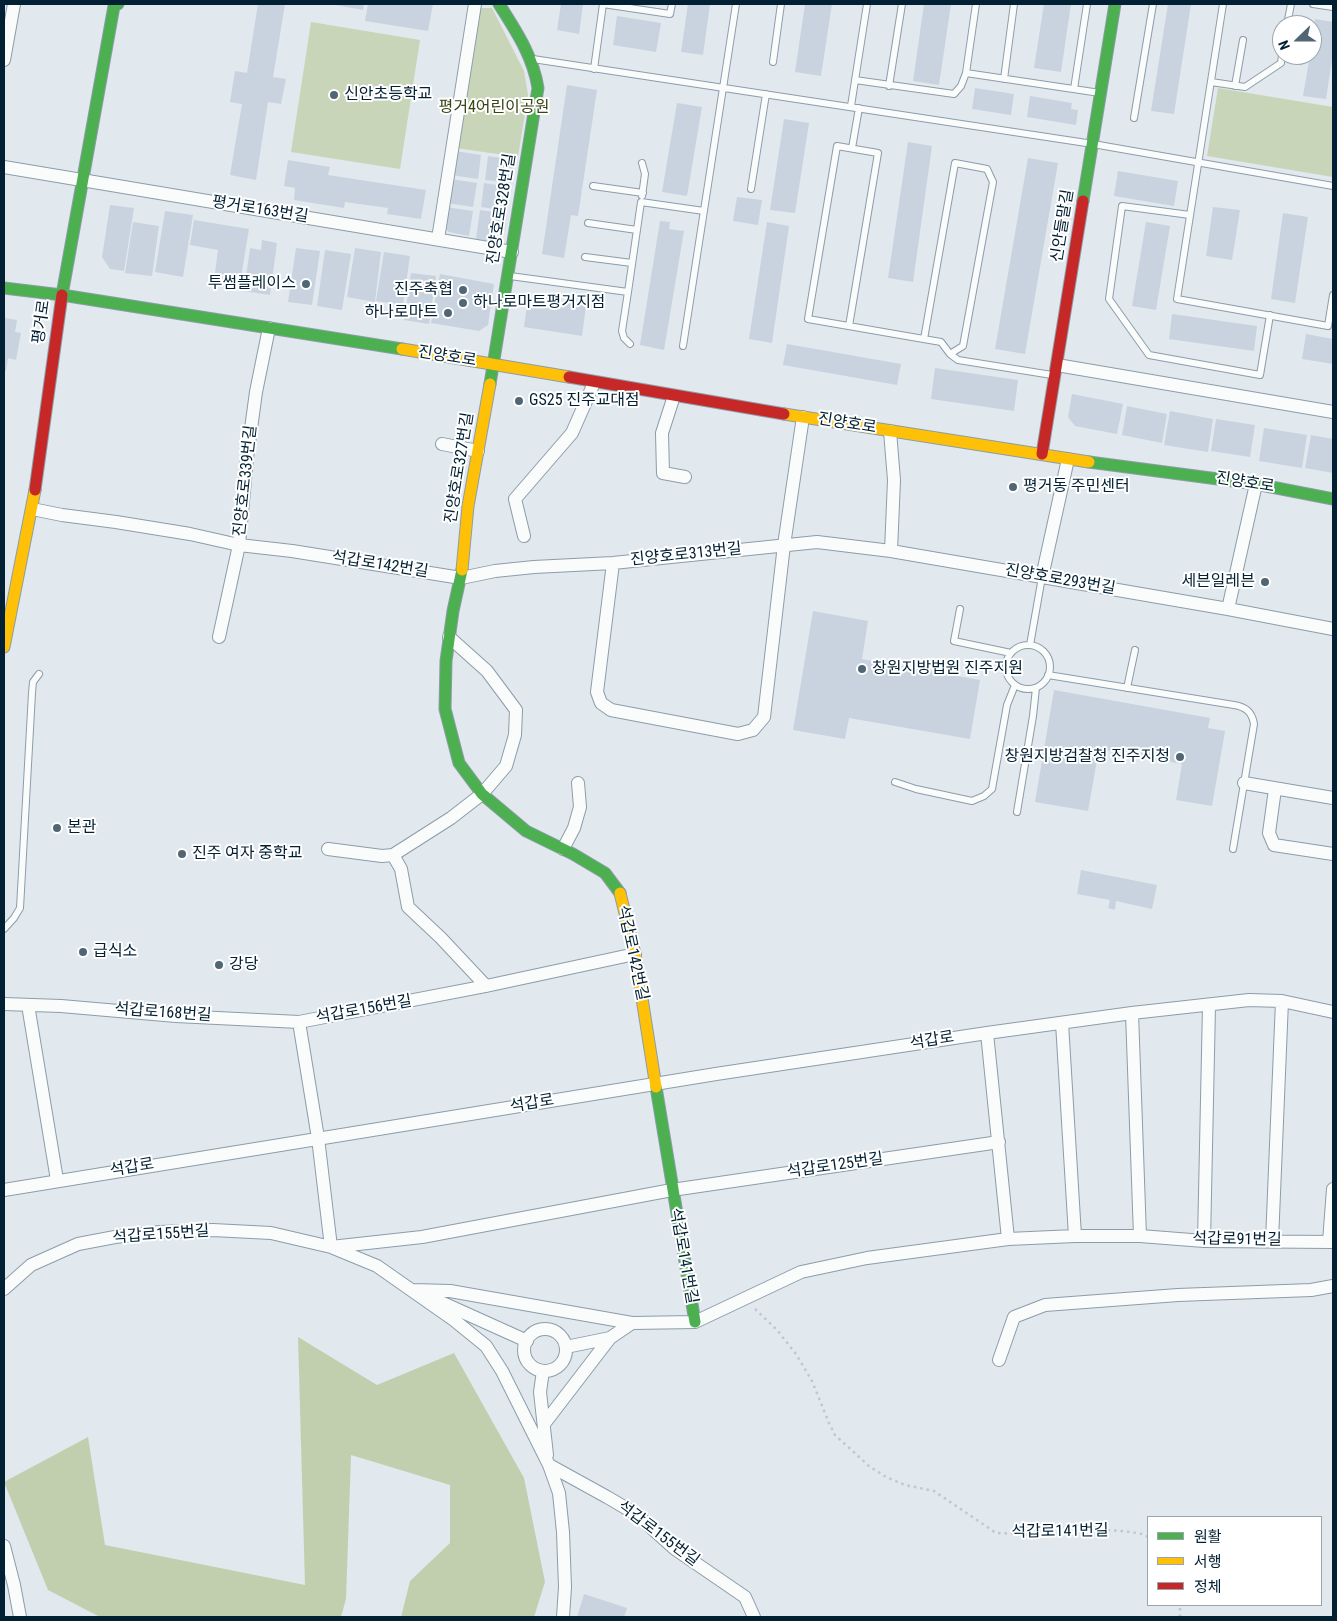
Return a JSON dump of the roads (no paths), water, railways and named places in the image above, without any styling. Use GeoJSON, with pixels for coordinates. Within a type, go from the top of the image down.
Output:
{"type":"FeatureCollection","features":[{"type":"Feature","properties":{"kind":"street"},"geometry":{"type":"LineString","coordinates":[[4,60],[14,4]]}},
{"type":"Feature","properties":{"kind":"street"},"geometry":{"type":"LineString","coordinates":[[438,239],[475,4]]}},
{"type":"Feature","properties":{"kind":"street","name":"진양호로328번길"},"geometry":{"type":"LineString","coordinates":[[494,364],[538,88],[537,74],[531,59],[499,4]]}},
{"type":"Feature","properties":{"kind":"street","name":"신안들말길"},"geometry":{"type":"LineString","coordinates":[[1042,454],[1115,4]]}},
{"type":"Feature","properties":{"kind":"street","name":"평거로"},"geometry":{"type":"LineString","coordinates":[[4,647],[32,509],[62,295],[115,5]]}},
{"type":"Feature","properties":{"kind":"street","name":"평거로163번길"},"geometry":{"type":"LineString","coordinates":[[4,167],[512,252]]}},
{"type":"Feature","properties":{"kind":"street","name":"진양호로"},"geometry":{"type":"LineString","coordinates":[[4,288],[62,295],[270,328],[494,364],[594,383],[1068,459],[1256,484],[1333,499]]}},
{"type":"Feature","properties":{"kind":"street","name":"진양호로339번길"},"geometry":{"type":"LineString","coordinates":[[32,509],[62,516],[116,522],[239,544],[247,458],[256,392],[270,328]]}},
{"type":"Feature","properties":{"kind":"street","name":"진양호로327번길"},"geometry":{"type":"LineString","coordinates":[[461,578],[468,506],[494,364]]}},
{"type":"Feature","properties":{"kind":"street"},"geometry":{"type":"LineString","coordinates":[[1056,370],[1333,412]]}},
{"type":"Feature","properties":{"kind":"street"},"geometry":{"type":"LineString","coordinates":[[524,536],[515,499],[572,433],[594,383]]}},
{"type":"Feature","properties":{"kind":"street"},"geometry":{"type":"LineString","coordinates":[[674,396],[662,433],[663,473],[684,477]]}},
{"type":"Feature","properties":{"kind":"street"},"geometry":{"type":"LineString","coordinates":[[613,563],[598,692],[601,703],[611,710],[738,734],[753,730],[764,717],[784,545],[803,417]]}},
{"type":"Feature","properties":{"kind":"street","name":"진양호로"},"geometry":{"type":"LineString","coordinates":[[890,431],[894,480],[891,551]]}},
{"type":"Feature","properties":{"kind":"street"},"geometry":{"type":"LineString","coordinates":[[442,444],[478,451]]}},
{"type":"Feature","properties":{"kind":"street"},"geometry":{"type":"LineString","coordinates":[[1042,577],[1068,459]]}},
{"type":"Feature","properties":{"kind":"street"},"geometry":{"type":"LineString","coordinates":[[1228,609],[1256,484]]}},
{"type":"Feature","properties":{"kind":"street","name":"진양호로313번길"},"geometry":{"type":"LineString","coordinates":[[461,578],[534,566],[613,563],[817,542],[891,551]]}},
{"type":"Feature","properties":{"kind":"street"},"geometry":{"type":"LineString","coordinates":[[219,638],[239,544]]}},
{"type":"Feature","properties":{"kind":"street","name":"석갑로142번길"},"geometry":{"type":"LineString","coordinates":[[239,544],[461,578],[453,610],[446,661],[445,709],[458,763],[482,794],[526,831],[563,849],[605,874],[620,893],[635,954],[655,1085]]}},
{"type":"Feature","properties":{"kind":"street","name":"진양호로293번길"},"geometry":{"type":"LineString","coordinates":[[891,551],[1333,629]]}},
{"type":"Feature","properties":{"kind":"street"},"geometry":{"type":"LineString","coordinates":[[328,849],[382,856],[393,855],[451,818],[482,794],[506,766],[515,734],[516,710],[487,672],[449,638]]}},
{"type":"Feature","properties":{"kind":"street"},"geometry":{"type":"LineString","coordinates":[[563,849],[574,828],[580,807],[578,783]]}},
{"type":"Feature","properties":{"kind":"street"},"geometry":{"type":"LineString","coordinates":[[1244,784],[1333,798]]}},
{"type":"Feature","properties":{"kind":"street"},"geometry":{"type":"LineString","coordinates":[[1275,788],[1269,833],[1274,845],[1333,854]]}},
{"type":"Feature","properties":{"kind":"street"},"geometry":{"type":"LineString","coordinates":[[393,855],[400,869],[408,906],[486,986]]}},
{"type":"Feature","properties":{"kind":"street","name":"석갑로156번길"},"geometry":{"type":"LineString","coordinates":[[318,1138],[299,1022],[486,986],[635,954]]}},
{"type":"Feature","properties":{"kind":"street","name":"석갑로"},"geometry":{"type":"LineString","coordinates":[[4,1190],[655,1085],[987,1033],[1132,1013],[1178,1007],[1209,1006],[1249,1000],[1282,1001],[1333,1012]]}},
{"type":"Feature","properties":{"kind":"street"},"geometry":{"type":"LineString","coordinates":[[1272,1241],[1282,1001]]}},
{"type":"Feature","properties":{"kind":"street","name":"석갑로168번길"},"geometry":{"type":"LineString","coordinates":[[4,1004],[61,1006],[176,1016],[299,1022]]}},
{"type":"Feature","properties":{"kind":"street"},"geometry":{"type":"LineString","coordinates":[[28,1005],[57,1180]]}},
{"type":"Feature","properties":{"kind":"street"},"geometry":{"type":"LineString","coordinates":[[1204,1241],[1209,1006]]}},
{"type":"Feature","properties":{"kind":"street"},"geometry":{"type":"LineString","coordinates":[[1132,1013],[1140,1236]]}},
{"type":"Feature","properties":{"kind":"street"},"geometry":{"type":"LineString","coordinates":[[1062,1024],[1075,1236]]}},
{"type":"Feature","properties":{"kind":"street"},"geometry":{"type":"LineString","coordinates":[[987,1033],[1008,1239]]}},
{"type":"Feature","properties":{"kind":"street","name":"석갑로141번길"},"geometry":{"type":"LineString","coordinates":[[655,1085],[695,1322]]}},
{"type":"Feature","properties":{"kind":"street"},"geometry":{"type":"LineString","coordinates":[[318,1138],[331,1248]]}},
{"type":"Feature","properties":{"kind":"street","name":"석갑로125번길"},"geometry":{"type":"LineString","coordinates":[[672,1190],[999,1142]]}},
{"type":"Feature","properties":{"kind":"street"},"geometry":{"type":"LineString","coordinates":[[1331,1242],[1333,1189]]}},
{"type":"Feature","properties":{"kind":"street","name":"석갑로141번길"},"geometry":{"type":"LineString","coordinates":[[546,1214],[672,1190]]}},
{"type":"Feature","properties":{"kind":"street","name":"석갑로155번길"},"geometry":{"type":"LineString","coordinates":[[331,1248],[422,1237],[546,1214]]}},
{"type":"Feature","properties":{"kind":"street","name":"석갑로155번길"},"geometry":{"type":"LineString","coordinates":[[4,1289],[31,1266],[53,1254],[78,1244],[115,1237],[160,1232],[213,1230],[271,1233],[331,1248],[377,1266],[454,1320],[486,1346],[502,1371],[548,1465],[559,1493],[563,1532],[565,1588],[563,1617]]}},
{"type":"Feature","properties":{"kind":"street","name":"석갑로141번길"},"geometry":{"type":"LineString","coordinates":[[632,1323],[695,1322],[801,1272],[867,1258],[1008,1239],[1140,1236]]}},
{"type":"Feature","properties":{"kind":"street","name":"석갑로91번길"},"geometry":{"type":"LineString","coordinates":[[1140,1236],[1204,1241],[1331,1242]]}},
{"type":"Feature","properties":{"kind":"street"},"geometry":{"type":"LineString","coordinates":[[999,1360],[1014,1317],[1045,1305],[1178,1295],[1311,1290],[1333,1286]]}},
{"type":"Feature","properties":{"kind":"street"},"geometry":{"type":"LineString","coordinates":[[413,1290],[450,1291],[632,1323]]}},
{"type":"Feature","properties":{"kind":"street"},"geometry":{"type":"LineString","coordinates":[[413,1290],[526,1341]]}},
{"type":"Feature","properties":{"kind":"street"},"geometry":{"type":"LineString","coordinates":[[544,1424],[610,1338],[632,1323]]}},
{"type":"Feature","properties":{"kind":"street"},"geometry":{"type":"LineString","coordinates":[[548,1329],[560,1335],[566,1347],[564,1359],[560,1365],[549,1371],[532,1367],[524,1352],[526,1341],[536,1331],[548,1329]]}},
{"type":"Feature","properties":{"kind":"street"},"geometry":{"type":"LineString","coordinates":[[566,1347],[610,1338]]}},
{"type":"Feature","properties":{"kind":"street"},"geometry":{"type":"LineString","coordinates":[[543,1371],[540,1392],[548,1465]]}},
{"type":"Feature","properties":{"kind":"street","name":"석갑로155번길"},"geometry":{"type":"LineString","coordinates":[[548,1465],[607,1496],[636,1514],[675,1549],[745,1598],[754,1617]]}},
{"type":"Feature","properties":{"kind":"street"},"geometry":{"type":"LineString","coordinates":[[4,1546],[20,1617]]}},
{"type":"Feature","properties":{"kind":"lane"},"geometry":{"type":"LineString","coordinates":[[594,68],[602,4],[670,14],[672,4]]}},
{"type":"Feature","properties":{"kind":"lane"},"geometry":{"type":"LineString","coordinates":[[683,346],[736,4]]}},
{"type":"Feature","properties":{"kind":"lane"},"geometry":{"type":"LineString","coordinates":[[773,62],[781,4]]}},
{"type":"Feature","properties":{"kind":"lane"},"geometry":{"type":"LineString","coordinates":[[851,106],[867,4]]}},
{"type":"Feature","properties":{"kind":"lane"},"geometry":{"type":"LineString","coordinates":[[889,86],[902,4]]}},
{"type":"Feature","properties":{"kind":"lane"},"geometry":{"type":"LineString","coordinates":[[855,80],[954,94],[961,86],[966,73],[976,4]]}},
{"type":"Feature","properties":{"kind":"lane"},"geometry":{"type":"LineString","coordinates":[[1004,79],[1014,4]]}},
{"type":"Feature","properties":{"kind":"lane"},"geometry":{"type":"LineString","coordinates":[[1074,89],[1087,4]]}},
{"type":"Feature","properties":{"kind":"lane"},"geometry":{"type":"LineString","coordinates":[[1134,118],[1152,4]]}},
{"type":"Feature","properties":{"kind":"lane"},"geometry":{"type":"LineString","coordinates":[[1223,4],[1177,298],[1328,326],[1332,311],[1333,295]]}},
{"type":"Feature","properties":{"kind":"lane"},"geometry":{"type":"LineString","coordinates":[[1313,4],[1333,7]]}},
{"type":"Feature","properties":{"kind":"lane"},"geometry":{"type":"LineString","coordinates":[[1235,86],[1243,40]]}},
{"type":"Feature","properties":{"kind":"lane"},"geometry":{"type":"LineString","coordinates":[[531,59],[1093,144],[1333,186]]}},
{"type":"Feature","properties":{"kind":"lane"},"geometry":{"type":"LineString","coordinates":[[1211,82],[1245,88],[1278,65]]}},
{"type":"Feature","properties":{"kind":"lane"},"geometry":{"type":"LineString","coordinates":[[966,73],[1101,94]]}},
{"type":"Feature","properties":{"kind":"lane"},"geometry":{"type":"LineString","coordinates":[[751,189],[766,94]]}},
{"type":"Feature","properties":{"kind":"lane"},"geometry":{"type":"LineString","coordinates":[[852,148],[859,108]]}},
{"type":"Feature","properties":{"kind":"lane"},"geometry":{"type":"LineString","coordinates":[[849,326],[878,153],[836,146],[808,320],[941,342],[950,354],[958,360],[1056,370]]}},
{"type":"Feature","properties":{"kind":"lane"},"geometry":{"type":"LineString","coordinates":[[630,344],[624,338],[622,331],[643,193],[645,174],[642,163]]}},
{"type":"Feature","properties":{"kind":"lane"},"geometry":{"type":"LineString","coordinates":[[924,339],[955,163],[987,169],[993,182],[963,346],[950,354]]}},
{"type":"Feature","properties":{"kind":"lane"},"geometry":{"type":"LineString","coordinates":[[593,186],[643,193]]}},
{"type":"Feature","properties":{"kind":"lane"},"geometry":{"type":"LineString","coordinates":[[641,202],[704,211]]}},
{"type":"Feature","properties":{"kind":"lane"},"geometry":{"type":"LineString","coordinates":[[1190,216],[1122,206],[1109,299],[1149,355],[1260,375],[1270,315]]}},
{"type":"Feature","properties":{"kind":"lane"},"geometry":{"type":"LineString","coordinates":[[588,223],[637,230]]}},
{"type":"Feature","properties":{"kind":"lane"},"geometry":{"type":"LineString","coordinates":[[585,257],[632,263]]}},
{"type":"Feature","properties":{"kind":"lane"},"geometry":{"type":"LineString","coordinates":[[508,275],[628,292]]}},
{"type":"Feature","properties":{"kind":"lane"},"geometry":{"type":"LineString","coordinates":[[1030,646],[1042,577]]}},
{"type":"Feature","properties":{"kind":"lane"},"geometry":{"type":"LineString","coordinates":[[960,609],[954,642],[1011,653]]}},
{"type":"Feature","properties":{"kind":"lane"},"geometry":{"type":"LineString","coordinates":[[1030,646],[1037,647],[1047,657],[1050,664],[1048,675],[1042,684],[1036,688],[1029,689],[1015,685],[1010,680],[1006,666],[1011,653],[1016,649],[1030,646]]}},
{"type":"Feature","properties":{"kind":"lane"},"geometry":{"type":"LineString","coordinates":[[1127,688],[1135,650]]}},
{"type":"Feature","properties":{"kind":"lane"},"geometry":{"type":"LineString","coordinates":[[4,929],[20,908],[32,693],[33,682],[39,674]]}},
{"type":"Feature","properties":{"kind":"lane"},"geometry":{"type":"LineString","coordinates":[[1048,675],[1234,705],[1244,707],[1249,711],[1254,724],[1232,850]]}},
{"type":"Feature","properties":{"kind":"lane"},"geometry":{"type":"LineString","coordinates":[[894,782],[916,789],[972,801],[984,796],[992,789],[1007,706],[1015,685]]}},
{"type":"Feature","properties":{"kind":"lane"},"geometry":{"type":"LineString","coordinates":[[1017,812],[1034,716],[1036,688]]}},
{"type":"Feature","properties":{"kind":"place","name":"신안초등학교"},"geometry":{"type":"Point","coordinates":[334,95]}},
{"type":"Feature","properties":{"kind":"place","name":"투썸플레이스"},"geometry":{"type":"Point","coordinates":[306,284]}},
{"type":"Feature","properties":{"kind":"place","name":"진주축협"},"geometry":{"type":"Point","coordinates":[463,290]}},
{"type":"Feature","properties":{"kind":"place","name":"하나로마트평거지점"},"geometry":{"type":"Point","coordinates":[463,303]}},
{"type":"Feature","properties":{"kind":"place","name":"하나로마트"},"geometry":{"type":"Point","coordinates":[448,313]}},
{"type":"Feature","properties":{"kind":"place","name":"GS25 진주교대점"},"geometry":{"type":"Point","coordinates":[519,401]}},
{"type":"Feature","properties":{"kind":"place","name":"평거동 주민센터"},"geometry":{"type":"Point","coordinates":[1013,487]}},
{"type":"Feature","properties":{"kind":"place","name":"세븐일레븐"},"geometry":{"type":"Point","coordinates":[1265,582]}},
{"type":"Feature","properties":{"kind":"place","name":"창원지방법원 진주지원"},"geometry":{"type":"Point","coordinates":[862,669]}},
{"type":"Feature","properties":{"kind":"place","name":"창원지방검찰청 진주지청"},"geometry":{"type":"Point","coordinates":[1180,757]}},
{"type":"Feature","properties":{"kind":"place","name":"본관"},"geometry":{"type":"Point","coordinates":[57,828]}},
{"type":"Feature","properties":{"kind":"place","name":"진주 여자 중학교"},"geometry":{"type":"Point","coordinates":[182,854]}},
{"type":"Feature","properties":{"kind":"place","name":"급식소"},"geometry":{"type":"Point","coordinates":[83,952]}},
{"type":"Feature","properties":{"kind":"place","name":"강당"},"geometry":{"type":"Point","coordinates":[219,965]}},
{"type":"Feature","properties":{"kind":"park label","name":"평거4어린이공원"},"geometry":{"type":"Point","coordinates":[494,108]}}]}
